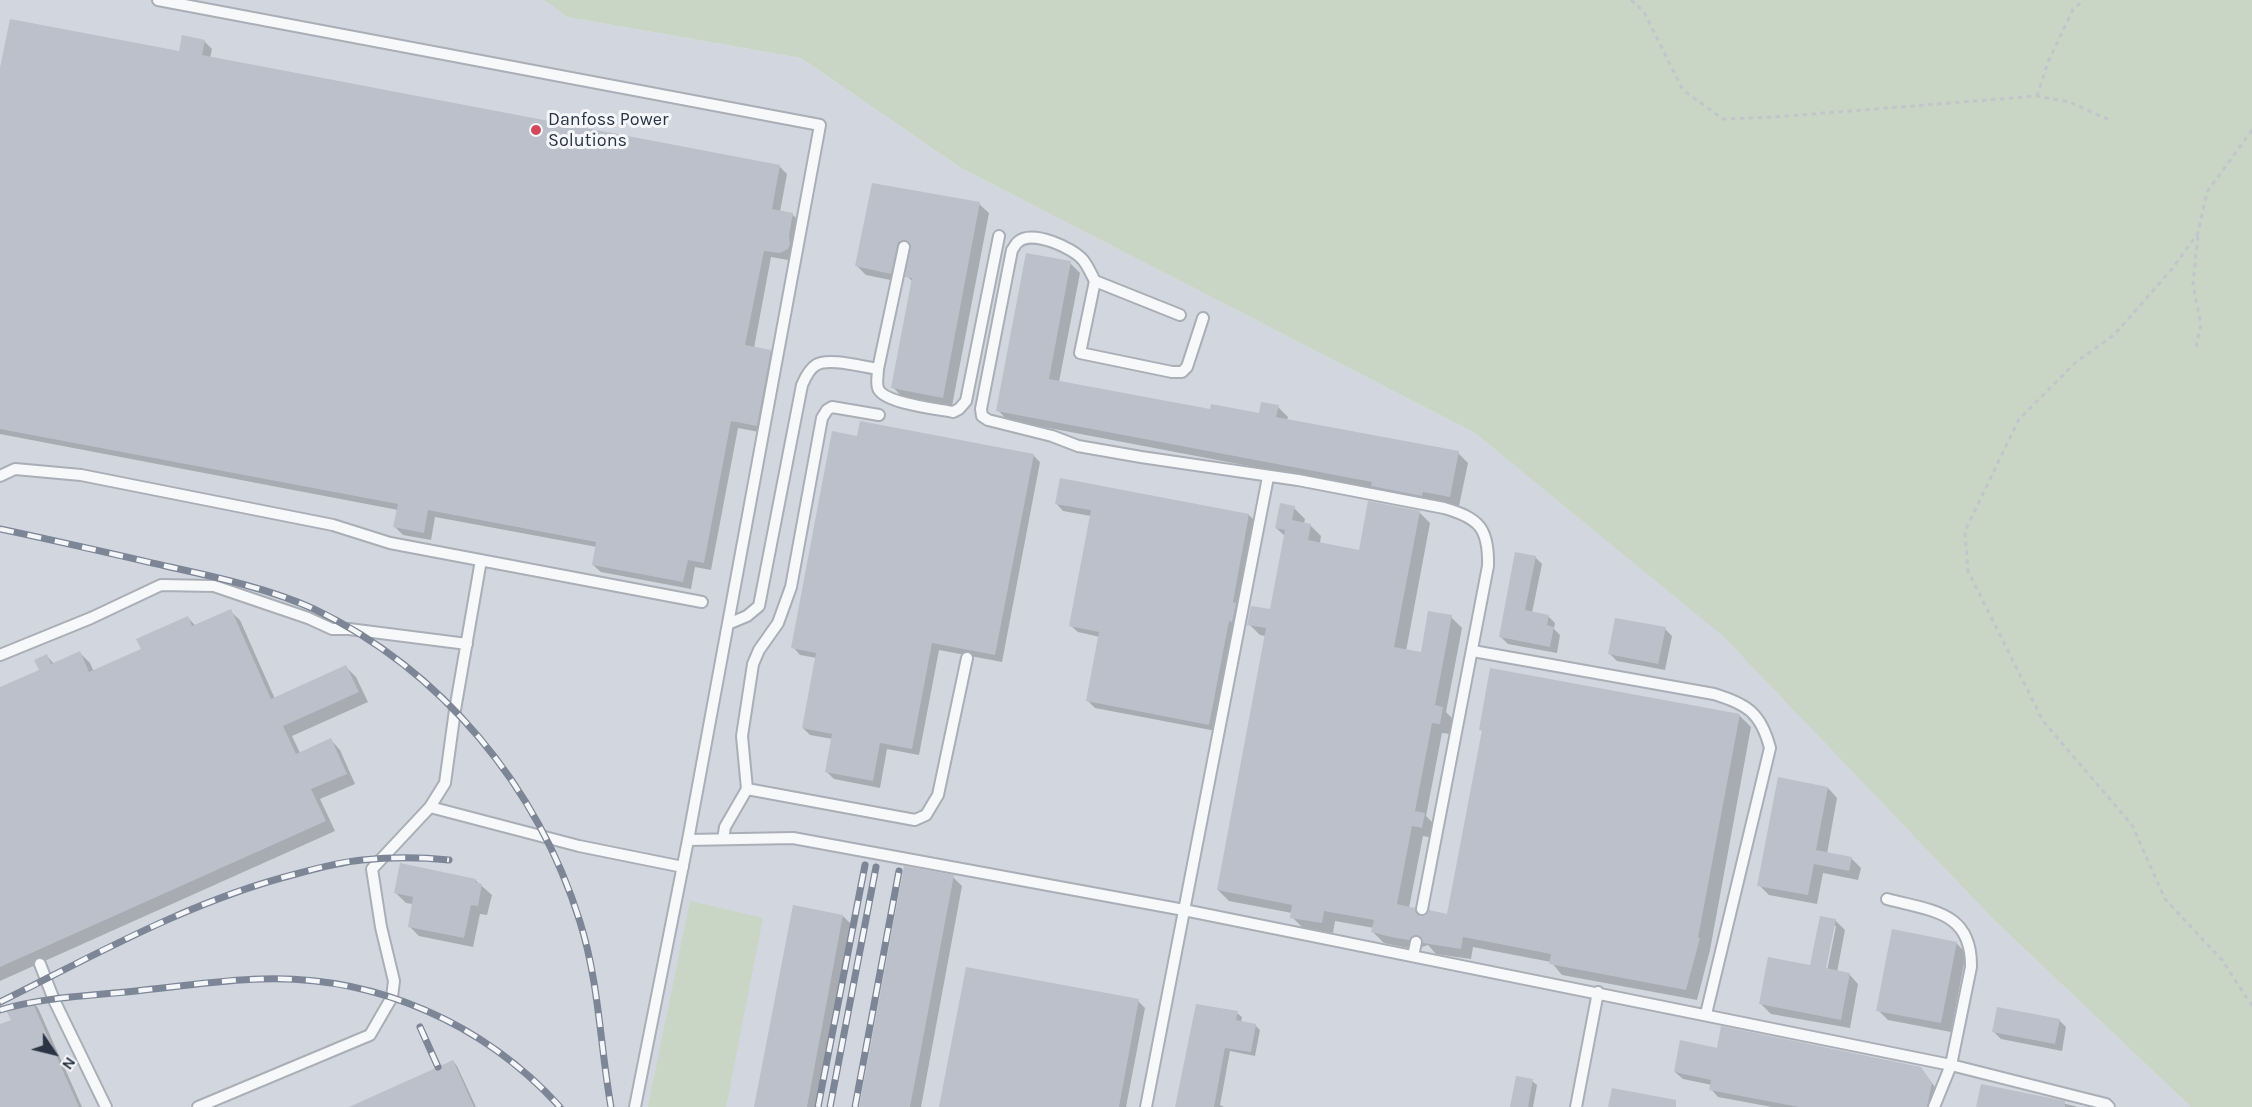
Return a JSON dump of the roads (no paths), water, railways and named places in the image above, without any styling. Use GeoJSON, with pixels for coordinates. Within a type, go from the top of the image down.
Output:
{"type":"FeatureCollection","features":[{"type":"Feature","properties":{"kind":"lane"},"geometry":{"type":"LineString","coordinates":[[158,0],[820,125],[683,867],[635,1107]]}},
{"type":"Feature","properties":{"kind":"lane"},"geometry":{"type":"LineString","coordinates":[[904,247],[878,369],[877,387],[881,394],[890,400],[953,412],[959,410],[966,401],[999,236]]}},
{"type":"Feature","properties":{"kind":"lane"},"geometry":{"type":"LineString","coordinates":[[1179,315],[1095,281],[1083,260],[1069,248],[1046,240],[1028,238],[1018,242],[1012,250],[981,409],[982,416],[988,420],[1052,435],[1078,446],[1298,480],[1444,508],[1473,519],[1479,525],[1488,552],[1488,566],[1422,909]]}},
{"type":"Feature","properties":{"kind":"lane"},"geometry":{"type":"LineString","coordinates":[[1095,281],[1080,353],[1172,372],[1182,372],[1187,367],[1203,318]]}},
{"type":"Feature","properties":{"kind":"lane"},"geometry":{"type":"LineString","coordinates":[[728,624],[747,616],[759,606],[802,385],[810,370],[817,364],[828,362],[878,369]]}},
{"type":"Feature","properties":{"kind":"lane"},"geometry":{"type":"LineString","coordinates":[[723,839],[725,827],[747,789],[742,736],[753,664],[759,650],[778,623],[791,587],[822,418],[832,407],[879,415]]}},
{"type":"Feature","properties":{"kind":"lane"},"geometry":{"type":"LineString","coordinates":[[0,476],[15,469],[81,475],[333,525],[390,543],[702,602]]}},
{"type":"Feature","properties":{"kind":"lane"},"geometry":{"type":"LineString","coordinates":[[1146,1107],[1268,477]]}},
{"type":"Feature","properties":{"kind":"lane"},"geometry":{"type":"LineString","coordinates":[[198,1107],[370,1035],[393,997],[394,981],[381,927],[372,869],[430,807],[445,783],[481,560]]}},
{"type":"Feature","properties":{"kind":"lane"},"geometry":{"type":"LineString","coordinates":[[0,655],[91,618],[161,585],[214,586],[308,618],[333,629],[467,644]]}},
{"type":"Feature","properties":{"kind":"lane"},"geometry":{"type":"LineString","coordinates":[[1473,651],[1714,693],[1739,701],[1760,722],[1770,748],[1706,1014]]}},
{"type":"Feature","properties":{"kind":"lane"},"geometry":{"type":"LineString","coordinates":[[747,789],[915,820],[926,815],[938,795],[967,658]]}},
{"type":"Feature","properties":{"kind":"lane"},"geometry":{"type":"LineString","coordinates":[[430,807],[579,846],[683,867]]}},
{"type":"Feature","properties":{"kind":"lane"},"geometry":{"type":"LineString","coordinates":[[688,840],[793,838],[1184,910],[1951,1065],[2106,1104],[2109,1107]]}},
{"type":"Feature","properties":{"kind":"lane"},"geometry":{"type":"LineString","coordinates":[[1887,899],[1942,914],[1955,922],[1967,936],[1971,950],[1971,967],[1951,1065],[1934,1107]]}},
{"type":"Feature","properties":{"kind":"lane"},"geometry":{"type":"LineString","coordinates":[[1413,956],[1416,942]]}},
{"type":"Feature","properties":{"kind":"lane"},"geometry":{"type":"LineString","coordinates":[[40,964],[54,1000],[106,1107]]}},
{"type":"Feature","properties":{"kind":"lane"},"geometry":{"type":"LineString","coordinates":[[1576,1107],[1598,992]]}},
{"type":"Feature","properties":{"kind":"railway"},"geometry":{"type":"LineString","coordinates":[[0,529],[224,579],[297,602],[360,634],[404,665],[443,699],[479,738],[511,780],[539,825],[562,872],[580,922],[591,968],[611,1107]]}},
{"type":"Feature","properties":{"kind":"railway"},"geometry":{"type":"LineString","coordinates":[[0,1002],[145,930],[257,885],[321,867],[354,861],[384,858],[449,860]]}},
{"type":"Feature","properties":{"kind":"railway"},"geometry":{"type":"LineString","coordinates":[[818,1107],[865,865]]}},
{"type":"Feature","properties":{"kind":"railway"},"geometry":{"type":"LineString","coordinates":[[830,1107],[876,867]]}},
{"type":"Feature","properties":{"kind":"railway"},"geometry":{"type":"LineString","coordinates":[[855,1107],[899,871]]}},
{"type":"Feature","properties":{"kind":"railway"},"geometry":{"type":"LineString","coordinates":[[0,1010],[53,999],[232,981],[303,980],[345,986],[386,996],[425,1010],[462,1029],[497,1051],[530,1077],[560,1107]]}},
{"type":"Feature","properties":{"kind":"railway"},"geometry":{"type":"LineString","coordinates":[[420,1027],[438,1067]]}},
{"type":"Feature","properties":{"kind":"place","name":"Danfoss Power Solutions"},"geometry":{"type":"Point","coordinates":[536,130]}}]}
